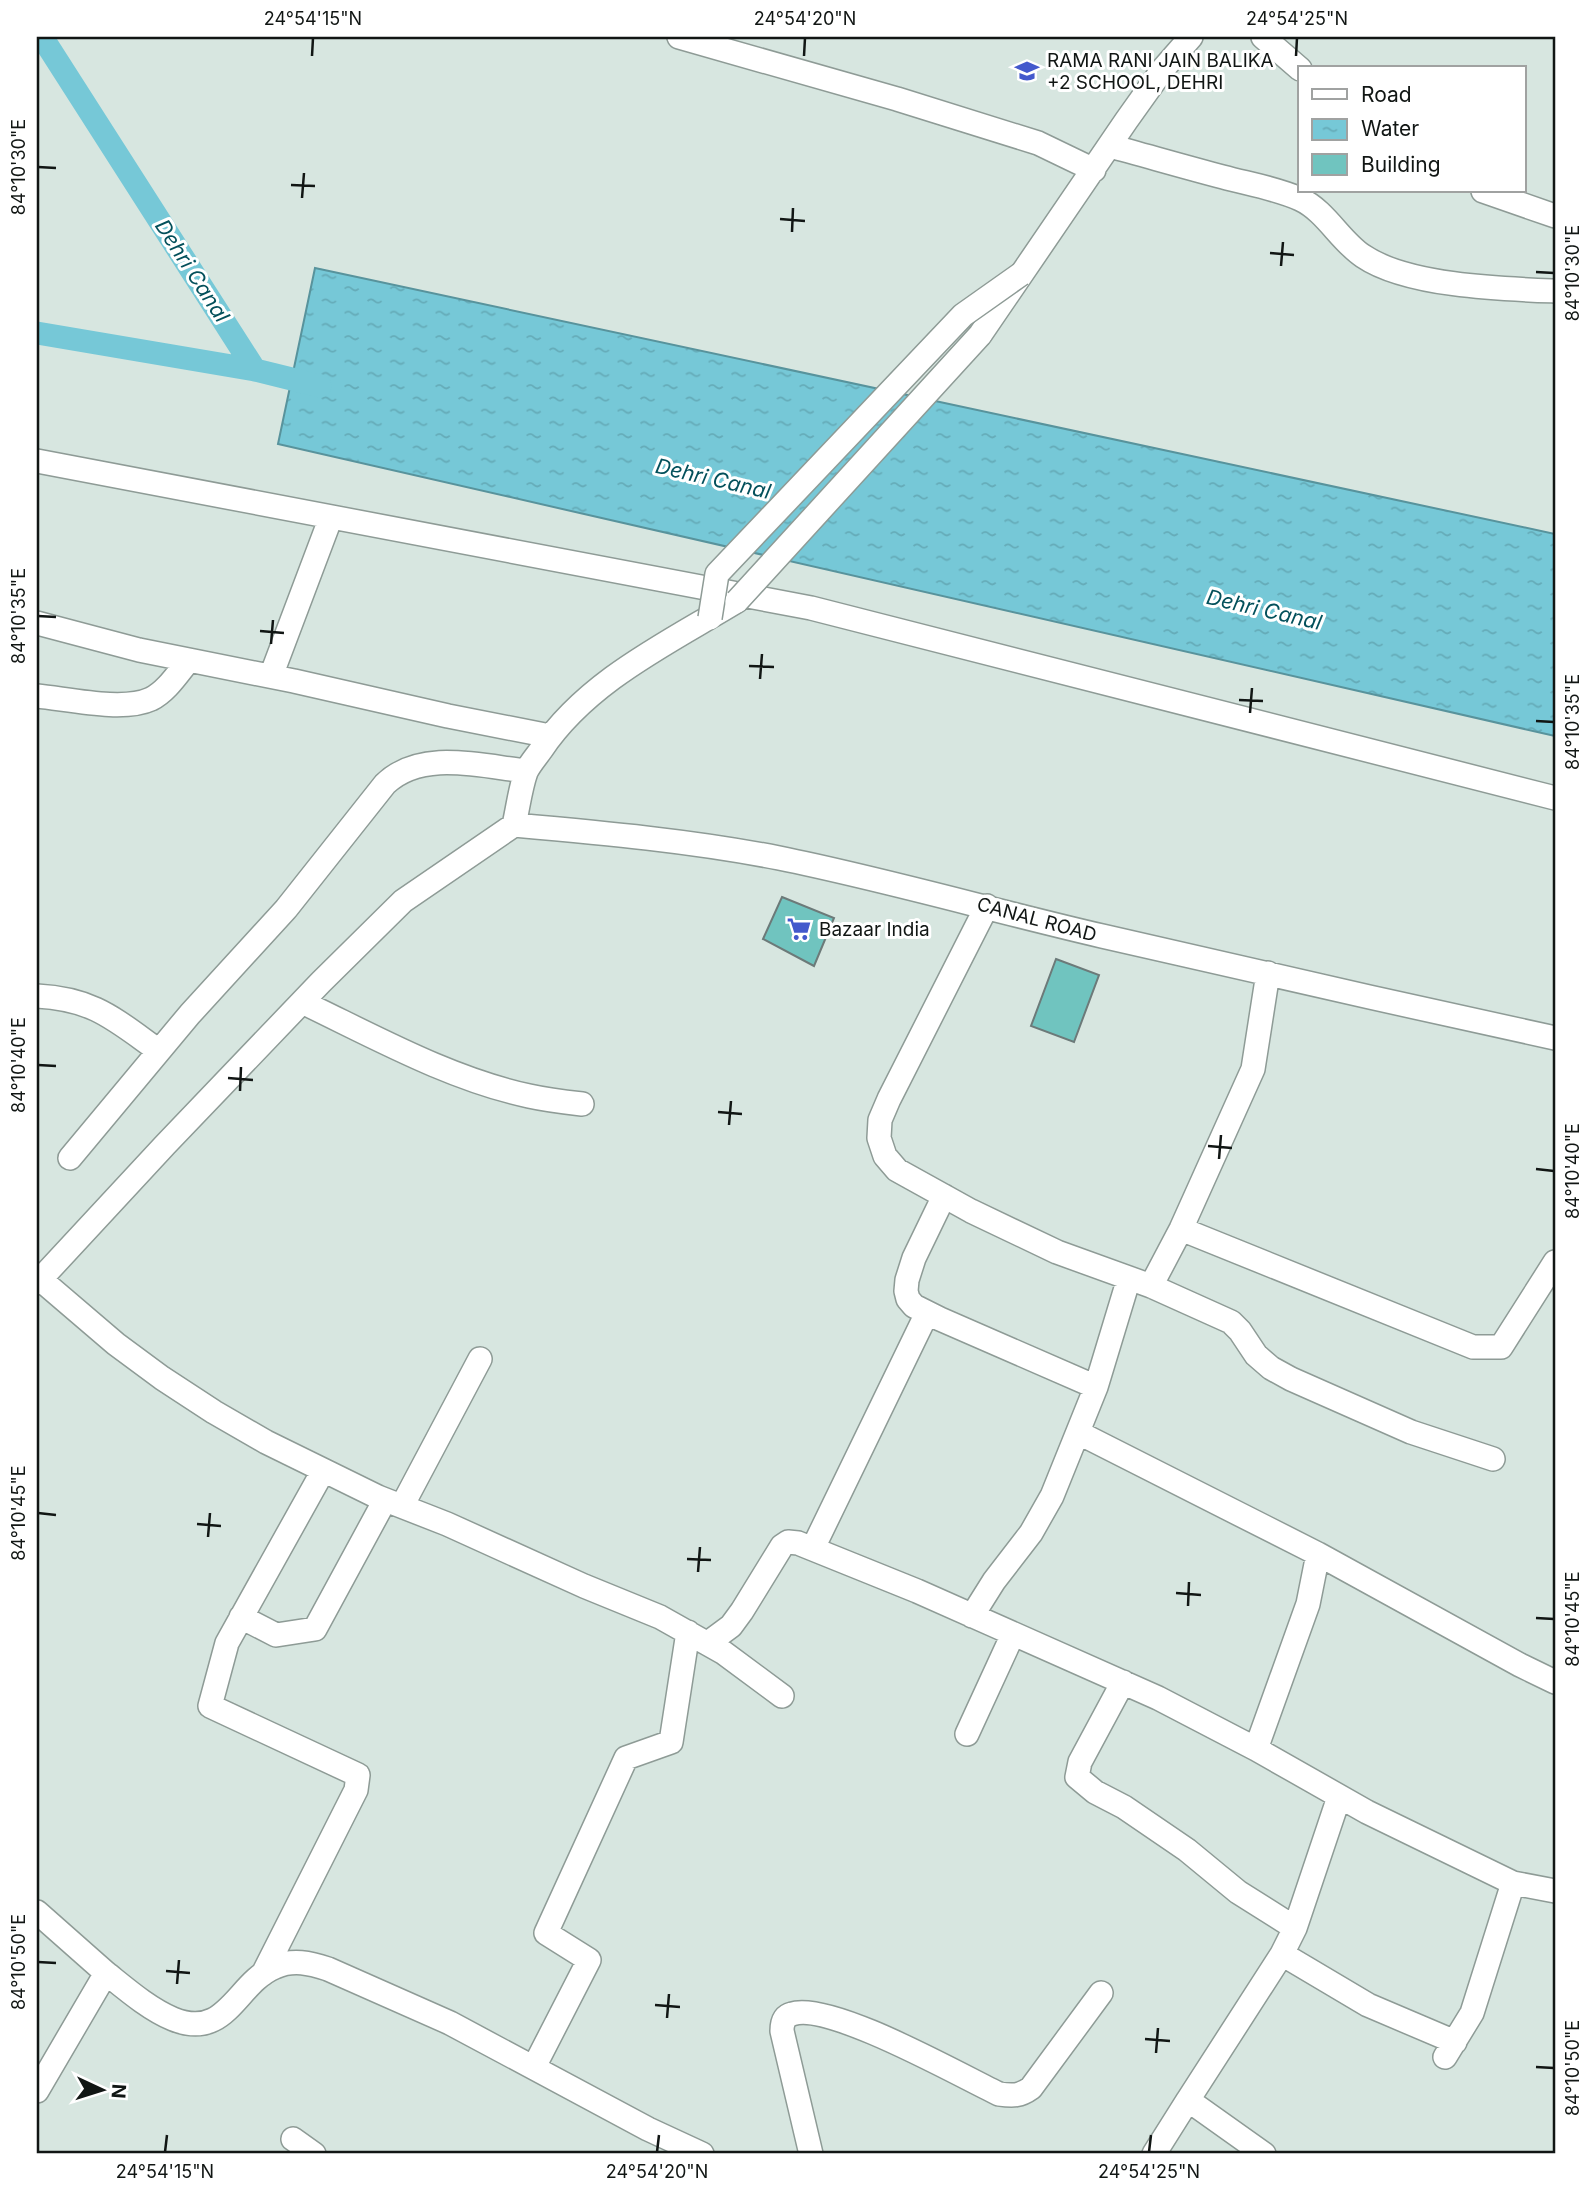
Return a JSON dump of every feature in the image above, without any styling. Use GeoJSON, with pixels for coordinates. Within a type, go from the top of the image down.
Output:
{"type":"FeatureCollection","features":[{"type":"Feature","properties":{"kind":"street"},"geometry":{"type":"LineString","coordinates":[[679,37],[897,99],[1038,143],[1094,170]]}},
{"type":"Feature","properties":{"kind":"street"},"geometry":{"type":"LineString","coordinates":[[782,1696],[698,1637],[628,1602],[584,1587],[323,1471],[214,1412],[162,1378],[38,1281],[302,1002],[403,901],[514,825],[526,771],[550,736],[581,704],[654,650],[737,601],[979,335],[1163,69],[1191,37]]}},
{"type":"Feature","properties":{"kind":"street"},"geometry":{"type":"LineString","coordinates":[[1263,37],[1298,67]]}},
{"type":"Feature","properties":{"kind":"street"},"geometry":{"type":"LineString","coordinates":[[1110,146],[1276,189],[1304,201],[1355,251],[1374,264],[1399,274],[1427,280],[1555,291]]}},
{"type":"Feature","properties":{"kind":"street"},"geometry":{"type":"LineString","coordinates":[[1486,192],[1555,216]]}},
{"type":"Feature","properties":{"kind":"street"},"geometry":{"type":"LineString","coordinates":[[710,618],[717,574],[963,316],[1021,274]]}},
{"type":"Feature","properties":{"kind":"street"},"geometry":{"type":"LineString","coordinates":[[37,461],[811,608],[1555,797]]}},
{"type":"Feature","properties":{"kind":"street"},"geometry":{"type":"LineString","coordinates":[[271,676],[331,517]]}},
{"type":"Feature","properties":{"kind":"street"},"geometry":{"type":"LineString","coordinates":[[37,623],[139,650],[550,736]]}},
{"type":"Feature","properties":{"kind":"street"},"geometry":{"type":"LineString","coordinates":[[37,696],[115,704],[138,703],[153,698],[167,687],[189,660]]}},
{"type":"Feature","properties":{"kind":"street"},"geometry":{"type":"LineString","coordinates":[[70,1158],[190,1014],[286,909],[385,784],[396,774],[409,767],[452,763],[526,771]]}},
{"type":"Feature","properties":{"kind":"street","name":"CANAL ROAD"},"geometry":{"type":"LineString","coordinates":[[514,825],[615,835],[764,855],[864,876],[1089,933],[1555,1038]]}},
{"type":"Feature","properties":{"kind":"street"},"geometry":{"type":"LineString","coordinates":[[987,906],[880,1120],[879,1138],[885,1156],[897,1170],[1057,1252],[1151,1286],[1231,1322],[1256,1355],[1291,1379],[1411,1432],[1493,1459]]}},
{"type":"Feature","properties":{"kind":"street"},"geometry":{"type":"LineString","coordinates":[[1151,1286],[1181,1229],[1253,1069],[1268,973]]}},
{"type":"Feature","properties":{"kind":"street"},"geometry":{"type":"LineString","coordinates":[[37,996],[88,1004],[106,1013],[159,1051]]}},
{"type":"Feature","properties":{"kind":"street"},"geometry":{"type":"LineString","coordinates":[[302,1002],[387,1043],[467,1077],[528,1096],[582,1104]]}},
{"type":"Feature","properties":{"kind":"street"},"geometry":{"type":"LineString","coordinates":[[944,1196],[914,1258],[907,1280],[908,1299],[927,1313],[1096,1387]]}},
{"type":"Feature","properties":{"kind":"street"},"geometry":{"type":"LineString","coordinates":[[1181,1229],[1473,1347],[1501,1347],[1555,1262]]}},
{"type":"Feature","properties":{"kind":"street"},"geometry":{"type":"LineString","coordinates":[[972,1616],[994,1581],[1031,1534],[1052,1496],[1096,1387],[1129,1278]]}},
{"type":"Feature","properties":{"kind":"street"},"geometry":{"type":"LineString","coordinates":[[813,1548],[927,1313]]}},
{"type":"Feature","properties":{"kind":"street"},"geometry":{"type":"LineString","coordinates":[[241,1617],[276,1635],[315,1629],[480,1359]]}},
{"type":"Feature","properties":{"kind":"street"},"geometry":{"type":"LineString","coordinates":[[1079,1433],[1318,1554],[1555,1682]]}},
{"type":"Feature","properties":{"kind":"street"},"geometry":{"type":"LineString","coordinates":[[263,1974],[356,1790],[358,1774],[210,1706],[227,1643],[323,1471]]}},
{"type":"Feature","properties":{"kind":"street"},"geometry":{"type":"LineString","coordinates":[[698,1637],[731,1626],[782,1546],[789,1542],[813,1548],[1123,1682],[1256,1749],[1339,1797],[1513,1883],[1555,1891]]}},
{"type":"Feature","properties":{"kind":"street"},"geometry":{"type":"LineString","coordinates":[[1256,1749],[1308,1604],[1318,1554]]}},
{"type":"Feature","properties":{"kind":"street"},"geometry":{"type":"LineString","coordinates":[[967,1734],[1013,1634]]}},
{"type":"Feature","properties":{"kind":"street"},"geometry":{"type":"LineString","coordinates":[[534,2067],[589,1960],[547,1933],[626,1758],[671,1742],[698,1637]]}},
{"type":"Feature","properties":{"kind":"street"},"geometry":{"type":"LineString","coordinates":[[1123,1682],[1080,1762],[1077,1777],[1095,1793],[1124,1807],[1187,1850],[1238,1892],[1295,1928]]}},
{"type":"Feature","properties":{"kind":"street"},"geometry":{"type":"LineString","coordinates":[[1154,2154],[1282,1954],[1295,1928],[1339,1797]]}},
{"type":"Feature","properties":{"kind":"street"},"geometry":{"type":"LineString","coordinates":[[1282,1954],[1450,2050],[1472,2013],[1513,1883]]}},
{"type":"Feature","properties":{"kind":"street"},"geometry":{"type":"LineString","coordinates":[[37,1912],[106,1973],[171,2019],[201,2024],[215,2020],[263,1974],[291,1962],[309,1963],[450,2023],[648,2129],[702,2154]]}},
{"type":"Feature","properties":{"kind":"street"},"geometry":{"type":"LineString","coordinates":[[37,2091],[106,1973]]}},
{"type":"Feature","properties":{"kind":"street"},"geometry":{"type":"LineString","coordinates":[[811,2154],[782,2031],[786,2017],[793,2013],[803,2012],[851,2025],[900,2044],[999,2094],[1012,2096],[1022,2095],[1031,2088],[1101,1993]]}},
{"type":"Feature","properties":{"kind":"street"},"geometry":{"type":"LineString","coordinates":[[1188,2100],[1264,2154]]}},
{"type":"Feature","properties":{"kind":"street"},"geometry":{"type":"LineString","coordinates":[[293,2139],[314,2154]]}},
{"type":"Feature","properties":{"kind":"water"},"geometry":{"type":"Polygon","coordinates":[[[315,268],[1555,534],[1555,736],[278,444],[315,268]]]}},
{"type":"Feature","properties":{"kind":"building","name":"Bazaar India"},"geometry":{"type":"Polygon","coordinates":[[[782,897],[834,918],[814,966],[763,939],[782,897]]]}},
{"type":"Feature","properties":{"kind":"building"},"geometry":{"type":"Polygon","coordinates":[[[1056,959],[1099,975],[1074,1042],[1031,1026],[1056,959]]]}},
{"type":"Feature","properties":{"kind":"waterway","name":"Dehri Canal"},"geometry":{"type":"LineString","coordinates":[[42,37],[255,370],[320,386]]}},
{"type":"Feature","properties":{"kind":"waterway"},"geometry":{"type":"LineString","coordinates":[[37,333],[255,370]]}},
{"type":"Feature","properties":{"kind":"place","name":"RAMA RANI JAIN BALIKA +2 SCHOOL, DEHRI"},"geometry":{"type":"Point","coordinates":[1027,71]}},
{"type":"Feature","properties":{"kind":"place","name":"Bazaar India"},"geometry":{"type":"Point","coordinates":[799,929]}}]}
